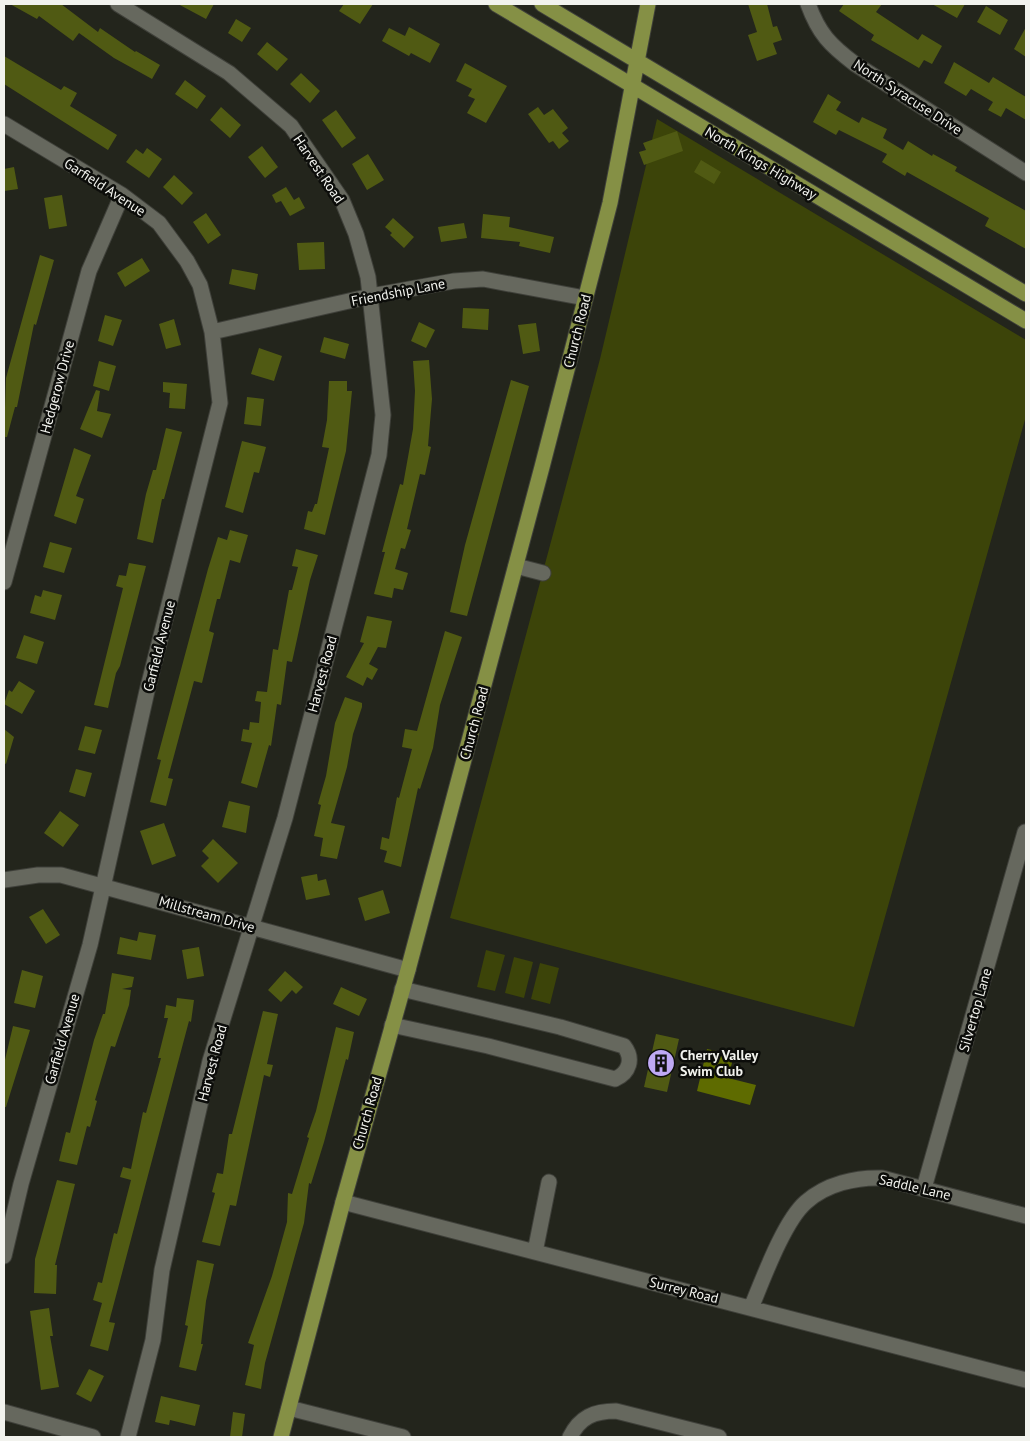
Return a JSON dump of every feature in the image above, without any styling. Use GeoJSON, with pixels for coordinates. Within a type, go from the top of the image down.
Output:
{"type":"FeatureCollection","features":[{"type":"Feature","properties":{"kind":"main road","name":"North Kings Highway"},"geometry":{"type":"LineString","coordinates":[[496,4],[1026,321]]}},
{"type":"Feature","properties":{"kind":"main road","name":"North Kings Highway"},"geometry":{"type":"LineString","coordinates":[[542,4],[1026,294]]}},
{"type":"Feature","properties":{"kind":"main road","name":"Church Road"},"geometry":{"type":"LineString","coordinates":[[281,1437],[342,1202],[408,970],[516,566],[610,203],[631,85],[648,4]]}},
{"type":"Feature","properties":{"kind":"street","name":"Harvest Road"},"geometry":{"type":"LineString","coordinates":[[118,4],[229,73],[291,126],[342,200],[356,234],[368,277],[383,414],[378,455],[285,818],[210,1061],[162,1270],[153,1340],[128,1437]]}},
{"type":"Feature","properties":{"kind":"street","name":"North Syracuse Drive"},"geometry":{"type":"LineString","coordinates":[[808,4],[814,20],[829,44],[848,59],[1026,173]]}},
{"type":"Feature","properties":{"kind":"street","name":"Garfield Avenue"},"geometry":{"type":"LineString","coordinates":[[4,124],[122,194],[159,223],[187,261],[200,285],[212,332],[220,404],[147,691],[90,945],[20,1184],[4,1256]]}},
{"type":"Feature","properties":{"kind":"street","name":"Hedgerow Drive"},"geometry":{"type":"LineString","coordinates":[[4,582],[89,271],[122,194]]}},
{"type":"Feature","properties":{"kind":"street","name":"Friendship Lane"},"geometry":{"type":"LineString","coordinates":[[212,332],[371,296],[454,281],[484,279],[522,284],[585,298]]}},
{"type":"Feature","properties":{"kind":"street"},"geometry":{"type":"LineString","coordinates":[[516,566],[543,573]]}},
{"type":"Feature","properties":{"kind":"street","name":"Silvertop Lane"},"geometry":{"type":"LineString","coordinates":[[924,1188],[1025,832]]}},
{"type":"Feature","properties":{"kind":"street","name":"Millstream Drive"},"geometry":{"type":"LineString","coordinates":[[4,880],[38,875],[61,875],[408,970]]}},
{"type":"Feature","properties":{"kind":"street"},"geometry":{"type":"LineString","coordinates":[[392,1025],[488,1046],[615,1079],[624,1075],[629,1066],[628,1050],[624,1046],[560,1027],[402,989]]}},
{"type":"Feature","properties":{"kind":"street","name":"Saddle Lane"},"geometry":{"type":"LineString","coordinates":[[751,1308],[780,1240],[805,1203],[817,1194],[862,1177],[882,1178],[1026,1216]]}},
{"type":"Feature","properties":{"kind":"street"},"geometry":{"type":"LineString","coordinates":[[535,1252],[549,1182]]}},
{"type":"Feature","properties":{"kind":"street","name":"Surrey Road"},"geometry":{"type":"LineString","coordinates":[[342,1202],[1026,1380]]}},
{"type":"Feature","properties":{"kind":"street"},"geometry":{"type":"LineString","coordinates":[[288,1408],[403,1437]]}},
{"type":"Feature","properties":{"kind":"street"},"geometry":{"type":"LineString","coordinates":[[570,1437],[584,1418],[592,1413],[610,1411],[719,1437]]}},
{"type":"Feature","properties":{"kind":"street"},"geometry":{"type":"LineString","coordinates":[[4,1412],[93,1437]]}},
{"type":"Feature","properties":{"kind":"shaded area"},"geometry":{"type":"Polygon","coordinates":[[[657,119],[1026,340],[1026,416],[854,1027],[450,918],[600,359],[657,119]]]}},
{"type":"Feature","properties":{"kind":"shaded area"},"geometry":{"type":"Polygon","coordinates":[[[486,950],[505,955],[495,991],[477,987],[486,950]]]}},
{"type":"Feature","properties":{"kind":"shaded area"},"geometry":{"type":"Polygon","coordinates":[[[514,957],[533,962],[524,998],[505,993],[514,957]]]}},
{"type":"Feature","properties":{"kind":"shaded area"},"geometry":{"type":"Polygon","coordinates":[[[540,963],[559,968],[550,1004],[531,999],[540,963]]]}},
{"type":"Feature","properties":{"kind":"shaded area"},"geometry":{"type":"Polygon","coordinates":[[[707,1049],[734,1055],[728,1078],[756,1085],[750,1105],[697,1091],[707,1049]]]}},
{"type":"Feature","properties":{"kind":"building"},"geometry":{"type":"Polygon","coordinates":[[[10,4],[61,4],[98,32],[100,28],[135,52],[160,65],[152,79],[114,58],[79,33],[73,41],[39,16],[37,19],[10,4]]]}},
{"type":"Feature","properties":{"kind":"building"},"geometry":{"type":"Polygon","coordinates":[[[178,4],[214,4],[206,19],[178,4]]]}},
{"type":"Feature","properties":{"kind":"building"},"geometry":{"type":"Polygon","coordinates":[[[344,4],[373,4],[360,24],[339,11],[344,4]]]}},
{"type":"Feature","properties":{"kind":"building"},"geometry":{"type":"Polygon","coordinates":[[[748,4],[767,4],[773,27],[777,26],[782,40],[773,43],[777,54],[757,61],[748,35],[757,32],[748,4]]]}},
{"type":"Feature","properties":{"kind":"building"},"geometry":{"type":"Polygon","coordinates":[[[844,4],[882,4],[876,12],[918,40],[922,34],[942,46],[932,64],[924,60],[919,68],[871,40],[874,35],[839,11],[844,4]]]}},
{"type":"Feature","properties":{"kind":"building"},"geometry":{"type":"Polygon","coordinates":[[[932,4],[965,4],[957,18],[932,4]]]}},
{"type":"Feature","properties":{"kind":"building"},"geometry":{"type":"Polygon","coordinates":[[[986,6],[1008,20],[1000,35],[977,22],[986,6]]]}},
{"type":"Feature","properties":{"kind":"building"},"geometry":{"type":"Polygon","coordinates":[[[236,19],[251,28],[242,42],[228,33],[236,19]]]}},
{"type":"Feature","properties":{"kind":"building"},"geometry":{"type":"Polygon","coordinates":[[[409,27],[440,44],[430,63],[411,53],[409,56],[382,41],[389,28],[405,36],[409,27]]]}},
{"type":"Feature","properties":{"kind":"building"},"geometry":{"type":"Polygon","coordinates":[[[1026,27],[1026,57],[1014,49],[1026,27]]]}},
{"type":"Feature","properties":{"kind":"building"},"geometry":{"type":"Polygon","coordinates":[[[267,42],[288,59],[277,71],[257,54],[267,42]]]}},
{"type":"Feature","properties":{"kind":"building"},"geometry":{"type":"Polygon","coordinates":[[[4,56],[61,90],[64,86],[77,93],[70,106],[117,135],[108,150],[4,84],[4,56]]]}},
{"type":"Feature","properties":{"kind":"building"},"geometry":{"type":"Polygon","coordinates":[[[954,62],[989,83],[993,77],[1026,97],[1026,120],[1006,108],[1001,117],[988,110],[993,102],[971,89],[966,96],[944,83],[954,62]]]}},
{"type":"Feature","properties":{"kind":"building"},"geometry":{"type":"Polygon","coordinates":[[[465,63],[507,86],[486,123],[467,113],[475,99],[468,96],[472,89],[456,81],[465,63]]]}},
{"type":"Feature","properties":{"kind":"building"},"geometry":{"type":"Polygon","coordinates":[[[301,73],[320,91],[310,103],[290,84],[301,73]]]}},
{"type":"Feature","properties":{"kind":"building"},"geometry":{"type":"Polygon","coordinates":[[[185,80],[206,96],[197,109],[175,94],[185,80]]]}},
{"type":"Feature","properties":{"kind":"building"},"geometry":{"type":"Polygon","coordinates":[[[828,94],[841,102],[836,110],[859,123],[862,117],[887,129],[883,138],[903,150],[908,141],[932,156],[933,154],[957,167],[955,171],[1026,211],[1026,249],[985,226],[989,218],[907,172],[905,176],[882,162],[887,154],[839,130],[836,135],[813,122],[828,94]]]}},
{"type":"Feature","properties":{"kind":"building"},"geometry":{"type":"Polygon","coordinates":[[[221,107],[241,125],[230,138],[210,120],[221,107]]]}},
{"type":"Feature","properties":{"kind":"building"},"geometry":{"type":"Polygon","coordinates":[[[538,107],[544,115],[553,109],[568,128],[562,133],[569,141],[559,149],[553,141],[549,143],[528,114],[538,107]]]}},
{"type":"Feature","properties":{"kind":"building"},"geometry":{"type":"Polygon","coordinates":[[[336,110],[356,138],[342,148],[322,120],[336,110]]]}},
{"type":"Feature","properties":{"kind":"building"},"geometry":{"type":"Polygon","coordinates":[[[677,131],[683,151],[644,165],[639,152],[646,150],[643,143],[677,131]]]}},
{"type":"Feature","properties":{"kind":"building"},"geometry":{"type":"Polygon","coordinates":[[[262,146],[278,167],[265,178],[248,157],[262,146]]]}},
{"type":"Feature","properties":{"kind":"building"},"geometry":{"type":"Polygon","coordinates":[[[147,148],[162,159],[149,178],[126,162],[136,149],[143,154],[147,148]]]}},
{"type":"Feature","properties":{"kind":"building"},"geometry":{"type":"Polygon","coordinates":[[[368,154],[384,180],[367,190],[352,164],[368,154]]]}},
{"type":"Feature","properties":{"kind":"building"},"geometry":{"type":"Polygon","coordinates":[[[701,160],[721,172],[714,184],[694,172],[701,160]]]}},
{"type":"Feature","properties":{"kind":"building"},"geometry":{"type":"Polygon","coordinates":[[[14,167],[18,189],[4,191],[4,169],[14,167]]]}},
{"type":"Feature","properties":{"kind":"building"},"geometry":{"type":"Polygon","coordinates":[[[174,175],[193,193],[182,205],[163,187],[174,175]]]}},
{"type":"Feature","properties":{"kind":"building"},"geometry":{"type":"Polygon","coordinates":[[[286,187],[294,200],[299,197],[305,208],[290,216],[281,201],[276,203],[272,195],[286,187]]]}},
{"type":"Feature","properties":{"kind":"building"},"geometry":{"type":"Polygon","coordinates":[[[62,195],[67,226],[49,229],[44,198],[62,195]]]}},
{"type":"Feature","properties":{"kind":"building"},"geometry":{"type":"Polygon","coordinates":[[[206,213],[221,235],[208,244],[193,222],[206,213]]]}},
{"type":"Feature","properties":{"kind":"building"},"geometry":{"type":"Polygon","coordinates":[[[483,214],[510,217],[509,227],[554,237],[550,253],[519,246],[520,242],[481,238],[483,214]]]}},
{"type":"Feature","properties":{"kind":"building"},"geometry":{"type":"Polygon","coordinates":[[[393,218],[414,237],[404,248],[390,235],[392,233],[385,227],[393,218]]]}},
{"type":"Feature","properties":{"kind":"building"},"geometry":{"type":"Polygon","coordinates":[[[464,223],[467,238],[441,242],[438,227],[464,223]]]}},
{"type":"Feature","properties":{"kind":"building"},"geometry":{"type":"Polygon","coordinates":[[[324,242],[325,269],[299,270],[297,243],[324,242]]]}},
{"type":"Feature","properties":{"kind":"building"},"geometry":{"type":"Polygon","coordinates":[[[40,255],[54,260],[36,325],[34,324],[17,407],[15,407],[7,437],[4,437],[6,378],[40,255]]]}},
{"type":"Feature","properties":{"kind":"building"},"geometry":{"type":"Polygon","coordinates":[[[142,258],[150,271],[125,287],[117,273],[142,258]]]}},
{"type":"Feature","properties":{"kind":"building"},"geometry":{"type":"Polygon","coordinates":[[[232,269],[258,274],[255,290],[229,284],[232,269]]]}},
{"type":"Feature","properties":{"kind":"building"},"geometry":{"type":"Polygon","coordinates":[[[463,308],[489,309],[488,330],[462,328],[463,308]]]}},
{"type":"Feature","properties":{"kind":"building"},"geometry":{"type":"Polygon","coordinates":[[[105,315],[122,320],[113,346],[98,341],[105,315]]]}},
{"type":"Feature","properties":{"kind":"building"},"geometry":{"type":"Polygon","coordinates":[[[174,319],[181,345],[166,349],[159,324],[174,319]]]}},
{"type":"Feature","properties":{"kind":"building"},"geometry":{"type":"Polygon","coordinates":[[[419,322],[435,330],[426,348],[411,341],[419,322]]]}},
{"type":"Feature","properties":{"kind":"building"},"geometry":{"type":"Polygon","coordinates":[[[536,323],[540,351],[523,354],[518,325],[536,323]]]}},
{"type":"Feature","properties":{"kind":"building"},"geometry":{"type":"Polygon","coordinates":[[[324,337],[349,344],[345,359],[320,352],[324,337]]]}},
{"type":"Feature","properties":{"kind":"building"},"geometry":{"type":"Polygon","coordinates":[[[259,348],[282,356],[274,381],[251,374],[259,348]]]}},
{"type":"Feature","properties":{"kind":"building"},"geometry":{"type":"Polygon","coordinates":[[[429,360],[432,399],[428,446],[431,447],[425,475],[420,474],[407,529],[411,530],[405,549],[401,548],[395,569],[408,573],[403,590],[394,588],[392,598],[374,594],[385,552],[382,552],[400,484],[403,485],[413,429],[415,391],[413,361],[429,360]]]}},
{"type":"Feature","properties":{"kind":"building"},"geometry":{"type":"Polygon","coordinates":[[[99,361],[116,366],[109,391],[93,386],[99,361]]]}},
{"type":"Feature","properties":{"kind":"building"},"geometry":{"type":"Polygon","coordinates":[[[511,380],[529,386],[467,616],[450,612],[465,545],[511,380]]]}},
{"type":"Feature","properties":{"kind":"building"},"geometry":{"type":"Polygon","coordinates":[[[329,381],[347,381],[347,391],[352,391],[346,451],[325,535],[304,529],[308,511],[312,512],[315,504],[317,504],[329,448],[322,447],[327,420],[329,381]]]}},
{"type":"Feature","properties":{"kind":"building"},"geometry":{"type":"Polygon","coordinates":[[[163,382],[187,384],[185,409],[169,408],[170,393],[163,392],[163,382]]]}},
{"type":"Feature","properties":{"kind":"building"},"geometry":{"type":"Polygon","coordinates":[[[96,390],[100,391],[97,411],[111,414],[102,438],[80,429],[96,390]]]}},
{"type":"Feature","properties":{"kind":"building"},"geometry":{"type":"Polygon","coordinates":[[[247,397],[264,399],[261,426],[244,424],[247,397]]]}},
{"type":"Feature","properties":{"kind":"building"},"geometry":{"type":"Polygon","coordinates":[[[166,428],[182,432],[164,499],[162,499],[153,543],[137,539],[146,494],[153,470],[156,470],[166,428]]]}},
{"type":"Feature","properties":{"kind":"building"},"geometry":{"type":"Polygon","coordinates":[[[242,441],[266,447],[259,473],[254,472],[243,513],[225,507],[242,441]]]}},
{"type":"Feature","properties":{"kind":"building"},"geometry":{"type":"Polygon","coordinates":[[[74,448],[91,455],[76,496],[84,499],[76,524],[54,516],[74,448]]]}},
{"type":"Feature","properties":{"kind":"building"},"geometry":{"type":"Polygon","coordinates":[[[230,530],[248,535],[240,563],[230,560],[220,599],[217,599],[209,631],[214,633],[202,683],[194,681],[168,778],[173,779],[166,806],[150,802],[161,760],[157,759],[208,569],[218,537],[227,540],[230,530]]]}},
{"type":"Feature","properties":{"kind":"building"},"geometry":{"type":"Polygon","coordinates":[[[50,542],[72,548],[64,573],[43,567],[50,542]]]}},
{"type":"Feature","properties":{"kind":"building"},"geometry":{"type":"Polygon","coordinates":[[[296,549],[318,555],[310,580],[292,662],[287,661],[281,705],[277,704],[271,746],[269,745],[257,788],[241,783],[252,743],[241,741],[243,729],[249,730],[250,722],[259,723],[261,702],[255,701],[257,691],[267,692],[273,649],[278,650],[289,590],[292,590],[298,567],[292,566],[296,549]]]}},
{"type":"Feature","properties":{"kind":"building"},"geometry":{"type":"Polygon","coordinates":[[[129,563],[146,566],[108,708],[94,705],[123,588],[116,586],[119,575],[126,576],[129,563]]]}},
{"type":"Feature","properties":{"kind":"building"},"geometry":{"type":"Polygon","coordinates":[[[43,590],[62,595],[55,620],[30,613],[35,595],[41,597],[43,590]]]}},
{"type":"Feature","properties":{"kind":"building"},"geometry":{"type":"Polygon","coordinates":[[[367,616],[392,621],[386,648],[378,647],[369,664],[378,669],[372,680],[367,677],[363,686],[346,677],[364,643],[360,642],[367,616]]]}},
{"type":"Feature","properties":{"kind":"building"},"geometry":{"type":"Polygon","coordinates":[[[445,631],[462,637],[440,705],[433,748],[420,789],[418,788],[401,867],[384,862],[387,851],[380,849],[382,837],[389,839],[397,797],[399,798],[412,749],[402,747],[405,729],[417,731],[445,631]]]}},
{"type":"Feature","properties":{"kind":"building"},"geometry":{"type":"Polygon","coordinates":[[[24,635],[44,642],[37,664],[16,658],[24,635]]]}},
{"type":"Feature","properties":{"kind":"building"},"geometry":{"type":"Polygon","coordinates":[[[19,681],[35,691],[22,714],[4,704],[9,690],[12,692],[19,681]]]}},
{"type":"Feature","properties":{"kind":"building"},"geometry":{"type":"Polygon","coordinates":[[[345,697],[362,703],[362,707],[353,734],[347,767],[331,823],[345,826],[337,859],[320,856],[323,838],[314,836],[321,805],[318,804],[326,776],[335,723],[345,697]]]}},
{"type":"Feature","properties":{"kind":"building"},"geometry":{"type":"Polygon","coordinates":[[[85,726],[102,730],[95,754],[78,750],[85,726]]]}},
{"type":"Feature","properties":{"kind":"building"},"geometry":{"type":"Polygon","coordinates":[[[4,729],[14,737],[6,764],[4,763],[4,729]]]}},
{"type":"Feature","properties":{"kind":"building"},"geometry":{"type":"Polygon","coordinates":[[[76,769],[92,773],[85,797],[69,792],[76,769]]]}},
{"type":"Feature","properties":{"kind":"building"},"geometry":{"type":"Polygon","coordinates":[[[229,801],[250,806],[246,833],[222,827],[229,801]]]}},
{"type":"Feature","properties":{"kind":"building"},"geometry":{"type":"Polygon","coordinates":[[[60,811],[79,825],[63,847],[44,833],[60,811]]]}},
{"type":"Feature","properties":{"kind":"building"},"geometry":{"type":"Polygon","coordinates":[[[164,823],[176,856],[152,865],[140,831],[164,823]]]}},
{"type":"Feature","properties":{"kind":"building"},"geometry":{"type":"Polygon","coordinates":[[[213,839],[238,863],[218,883],[201,866],[209,858],[202,851],[213,839]]]}},
{"type":"Feature","properties":{"kind":"building"},"geometry":{"type":"Polygon","coordinates":[[[317,874],[318,881],[326,879],[330,895],[306,900],[301,877],[317,874]]]}},
{"type":"Feature","properties":{"kind":"building"},"geometry":{"type":"Polygon","coordinates":[[[383,890],[390,913],[365,921],[358,898],[383,890]]]}},
{"type":"Feature","properties":{"kind":"building"},"geometry":{"type":"Polygon","coordinates":[[[43,909],[60,935],[46,944],[29,917],[43,909]]]}},
{"type":"Feature","properties":{"kind":"building"},"geometry":{"type":"Polygon","coordinates":[[[139,932],[156,935],[151,960],[117,954],[120,937],[137,941],[139,932]]]}},
{"type":"Feature","properties":{"kind":"building"},"geometry":{"type":"Polygon","coordinates":[[[199,947],[204,976],[187,979],[182,950],[199,947]]]}},
{"type":"Feature","properties":{"kind":"building"},"geometry":{"type":"Polygon","coordinates":[[[22,970],[43,976],[35,1008],[14,1003],[22,970]]]}},
{"type":"Feature","properties":{"kind":"building"},"geometry":{"type":"Polygon","coordinates":[[[285,971],[303,987],[296,994],[292,990],[281,1002],[268,990],[285,971]]]}},
{"type":"Feature","properties":{"kind":"building"},"geometry":{"type":"Polygon","coordinates":[[[112,973],[134,977],[132,987],[122,989],[131,990],[129,1005],[115,1047],[111,1046],[95,1100],[97,1101],[90,1127],[87,1126],[77,1165],[59,1161],[66,1132],[70,1133],[94,1040],[103,1014],[105,1014],[112,973]]]}},
{"type":"Feature","properties":{"kind":"building"},"geometry":{"type":"Polygon","coordinates":[[[341,987],[367,999],[359,1016],[333,1004],[341,987]]]}},
{"type":"Feature","properties":{"kind":"building"},"geometry":{"type":"Polygon","coordinates":[[[177,998],[194,1000],[191,1022],[189,1021],[109,1322],[115,1323],[108,1351],[90,1346],[102,1303],[93,1300],[98,1282],[102,1283],[114,1233],[117,1234],[131,1180],[120,1177],[123,1167],[131,1169],[143,1112],[146,1113],[161,1058],[158,1058],[168,1018],[164,1018],[166,1005],[176,1007],[177,998]]]}},
{"type":"Feature","properties":{"kind":"building"},"geometry":{"type":"Polygon","coordinates":[[[263,1011],[278,1014],[267,1064],[273,1065],[270,1077],[264,1075],[236,1206],[230,1205],[220,1246],[202,1242],[215,1193],[212,1192],[217,1173],[223,1174],[229,1134],[232,1134],[263,1011]]]}},
{"type":"Feature","properties":{"kind":"building"},"geometry":{"type":"Polygon","coordinates":[[[13,1026],[30,1030],[6,1107],[4,1107],[4,1064],[13,1026]]]}},
{"type":"Feature","properties":{"kind":"building"},"geometry":{"type":"Polygon","coordinates":[[[336,1027],[354,1032],[348,1060],[346,1059],[324,1142],[311,1184],[309,1183],[304,1223],[265,1363],[261,1389],[245,1385],[254,1345],[248,1343],[272,1276],[287,1222],[288,1193],[292,1194],[309,1138],[307,1137],[316,1111],[336,1027]]]}},
{"type":"Feature","properties":{"kind":"building","name":"Cherry Valley Swim Club"},"geometry":{"type":"Polygon","coordinates":[[[656,1034],[679,1039],[667,1092],[644,1087],[656,1034]]]}},
{"type":"Feature","properties":{"kind":"building"},"geometry":{"type":"Polygon","coordinates":[[[57,1180],[75,1184],[55,1265],[57,1265],[56,1294],[34,1293],[35,1259],[57,1180]]]}},
{"type":"Feature","properties":{"kind":"building"},"geometry":{"type":"Polygon","coordinates":[[[197,1260],[214,1264],[206,1301],[201,1344],[203,1344],[196,1371],[179,1367],[188,1326],[185,1325],[197,1260]]]}},
{"type":"Feature","properties":{"kind":"building"},"geometry":{"type":"Polygon","coordinates":[[[49,1308],[53,1336],[50,1336],[59,1387],[41,1390],[30,1311],[49,1308]]]}},
{"type":"Feature","properties":{"kind":"building"},"geometry":{"type":"Polygon","coordinates":[[[89,1369],[104,1376],[91,1402],[76,1394],[89,1369]]]}},
{"type":"Feature","properties":{"kind":"building"},"geometry":{"type":"Polygon","coordinates":[[[161,1396],[200,1405],[195,1426],[170,1420],[169,1425],[155,1422],[161,1396]]]}},
{"type":"Feature","properties":{"kind":"building"},"geometry":{"type":"Polygon","coordinates":[[[233,1412],[245,1414],[242,1437],[230,1437],[233,1412]]]}},
{"type":"Feature","properties":{"kind":"place","name":"Cherry Valley Swim Club"},"geometry":{"type":"Point","coordinates":[661,1063]}}]}
